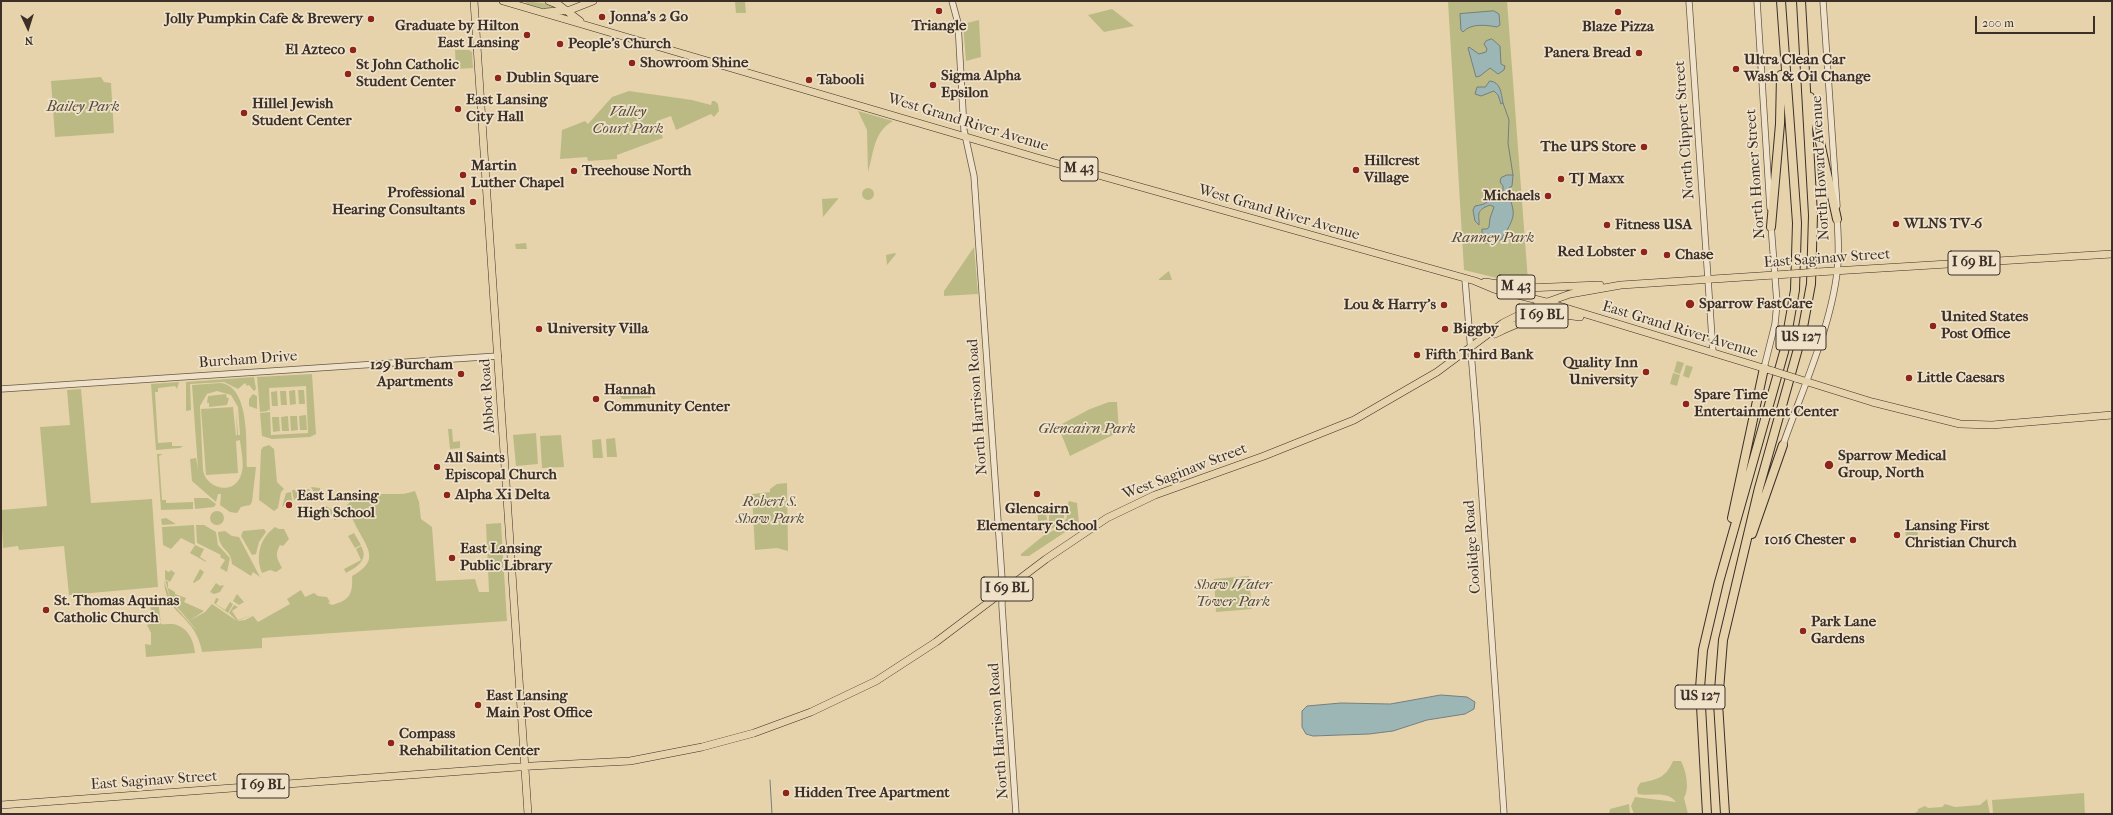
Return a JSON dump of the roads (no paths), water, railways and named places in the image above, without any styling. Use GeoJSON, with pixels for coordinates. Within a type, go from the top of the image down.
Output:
{"type":"FeatureCollection","features":[{"type":"Feature","properties":{"kind":"highway","name":"US 127"},"geometry":{"type":"LineString","coordinates":[[1707,814],[1700,688],[1703,650],[1719,582],[1784,352],[1795,290],[1796,216],[1781,4]]}},
{"type":"Feature","properties":{"kind":"highway","name":"US 127"},"geometry":{"type":"LineString","coordinates":[[1725,814],[1718,703],[1723,640],[1747,534],[1798,351],[1809,296],[1813,249],[1813,215],[1801,4]]}},
{"type":"Feature","properties":{"kind":"highway"},"geometry":{"type":"LineString","coordinates":[[1802,26],[1811,101],[1837,220]]}},
{"type":"Feature","properties":{"kind":"highway"},"geometry":{"type":"LineString","coordinates":[[1772,227],[1780,124],[1783,28]]}},
{"type":"Feature","properties":{"kind":"highway"},"geometry":{"type":"LineString","coordinates":[[1719,582],[1769,370]]}},
{"type":"Feature","properties":{"kind":"highway"},"geometry":{"type":"LineString","coordinates":[[1723,640],[1746,551],[1782,446]]}},
{"type":"Feature","properties":{"kind":"main road","name":"Abbot Road"},"geometry":{"type":"LineString","coordinates":[[474,1],[528,814]]}},
{"type":"Feature","properties":{"kind":"main road","name":"West Grand River Avenue"},"geometry":{"type":"LineString","coordinates":[[503,1],[966,136],[1475,281],[1494,289],[1546,302]]}},
{"type":"Feature","properties":{"kind":"main road","name":"West Grand River Avenue"},"geometry":{"type":"LineString","coordinates":[[549,1],[566,11],[575,19],[591,26]]}},
{"type":"Feature","properties":{"kind":"main road"},"geometry":{"type":"LineString","coordinates":[[538,11],[566,11],[593,1]]}},
{"type":"Feature","properties":{"kind":"main road","name":"East Saginaw Street"},"geometry":{"type":"LineString","coordinates":[[1546,302],[1570,294],[1621,285],[1837,270],[2112,254]]}},
{"type":"Feature","properties":{"kind":"main road","name":"East Grand River Avenue"},"geometry":{"type":"LineString","coordinates":[[1475,281],[1526,288],[1621,285]]}},
{"type":"Feature","properties":{"kind":"main road","name":"West Saginaw Street"},"geometry":{"type":"LineString","coordinates":[[525,767],[596,764],[657,757],[710,745],[775,726],[812,712],[876,681],[936,642],[1075,538],[1117,513],[1162,492],[1264,456],[1354,420],[1419,384],[1484,340],[1504,323],[1546,302]]}},
{"type":"Feature","properties":{"kind":"main road","name":"East Grand River Avenue"},"geometry":{"type":"LineString","coordinates":[[1546,302],[1805,382],[1940,420],[1960,424],[1992,425],[2112,415]]}},
{"type":"Feature","properties":{"kind":"main road","name":"I 69 BL"},"geometry":{"type":"LineString","coordinates":[[1484,340],[1521,321],[1543,316],[1571,316],[1604,321]]}},
{"type":"Feature","properties":{"kind":"main road","name":"East Saginaw Street"},"geometry":{"type":"LineString","coordinates":[[1,805],[525,767]]}},
{"type":"Feature","properties":{"kind":"street","name":"North Harrison Road"},"geometry":{"type":"LineString","coordinates":[[952,1],[958,23],[966,136],[974,176],[1016,814]]}},
{"type":"Feature","properties":{"kind":"street","name":"North Clippert Street"},"geometry":{"type":"LineString","coordinates":[[1689,1],[1713,353]]}},
{"type":"Feature","properties":{"kind":"street","name":"North Homer Street"},"geometry":{"type":"LineString","coordinates":[[1757,1],[1767,179],[1775,275],[1776,314],[1769,370]]}},
{"type":"Feature","properties":{"kind":"street","name":"North Howard Avenue"},"geometry":{"type":"LineString","coordinates":[[1782,446],[1826,321],[1837,270],[1837,220],[1823,1]]}},
{"type":"Feature","properties":{"kind":"street","name":"Coolidge Road"},"geometry":{"type":"LineString","coordinates":[[1465,279],[1504,814]]}},
{"type":"Feature","properties":{"kind":"street","name":"Burcham Drive"},"geometry":{"type":"LineString","coordinates":[[1,389],[498,356]]}},
{"type":"Feature","properties":{"kind":"water"},"geometry":{"type":"Polygon","coordinates":[[[1494,11],[1499,14],[1500,25],[1497,27],[1479,25],[1470,27],[1463,32],[1461,30],[1460,14],[1494,11]]]}},
{"type":"Feature","properties":{"kind":"water"},"geometry":{"type":"Polygon","coordinates":[[[1492,39],[1500,46],[1501,64],[1505,66],[1504,70],[1498,74],[1490,68],[1480,76],[1476,77],[1468,48],[1469,47],[1479,54],[1486,52],[1487,49],[1484,44],[1486,41],[1492,39]]]}},
{"type":"Feature","properties":{"kind":"water"},"geometry":{"type":"Polygon","coordinates":[[[1490,81],[1496,83],[1498,86],[1503,103],[1501,104],[1498,95],[1494,91],[1481,96],[1475,94],[1477,87],[1485,87],[1490,81]]]}},
{"type":"Feature","properties":{"kind":"water"},"geometry":{"type":"Polygon","coordinates":[[[1507,175],[1513,175],[1512,186],[1509,188],[1509,191],[1513,218],[1501,240],[1492,243],[1484,243],[1482,240],[1482,229],[1487,229],[1489,227],[1490,218],[1494,207],[1490,205],[1482,209],[1479,214],[1479,225],[1475,221],[1473,210],[1475,206],[1484,204],[1493,196],[1503,192],[1503,186],[1500,182],[1501,178],[1507,175]]]}},
{"type":"Feature","properties":{"kind":"water"},"geometry":{"type":"Polygon","coordinates":[[[1441,695],[1467,697],[1475,702],[1474,709],[1465,714],[1427,720],[1393,731],[1369,734],[1313,736],[1306,734],[1302,727],[1302,711],[1307,706],[1341,703],[1390,704],[1441,695]]]}},
{"type":"Feature","properties":{"kind":"waterway"},"geometry":{"type":"LineString","coordinates":[[1503,103],[1509,120],[1508,143],[1513,175]]}},
{"type":"Feature","properties":{"kind":"waterway"},"geometry":{"type":"LineString","coordinates":[[770,780],[772,814]]}},
{"type":"Feature","properties":{"kind":"place","name":"Triangle"},"geometry":{"type":"Point","coordinates":[939,11]}},
{"type":"Feature","properties":{"kind":"place","name":"Blaze Pizza"},"geometry":{"type":"Point","coordinates":[1618,12]}},
{"type":"Feature","properties":{"kind":"place","name":"Jonna's 2 Go"},"geometry":{"type":"Point","coordinates":[602,17]}},
{"type":"Feature","properties":{"kind":"place","name":"Jolly Pumpkin Cafe & Brewery"},"geometry":{"type":"Point","coordinates":[371,19]}},
{"type":"Feature","properties":{"kind":"place","name":"Graduate by Hilton East Lansing"},"geometry":{"type":"Point","coordinates":[527,35]}},
{"type":"Feature","properties":{"kind":"place","name":"People's Church"},"geometry":{"type":"Point","coordinates":[560,44]}},
{"type":"Feature","properties":{"kind":"place","name":"El Azteco"},"geometry":{"type":"Point","coordinates":[353,50]}},
{"type":"Feature","properties":{"kind":"place","name":"Panera Bread"},"geometry":{"type":"Point","coordinates":[1639,53]}},
{"type":"Feature","properties":{"kind":"place","name":"Showroom Shine"},"geometry":{"type":"Point","coordinates":[632,63]}},
{"type":"Feature","properties":{"kind":"place","name":"Ultra Clean Car Wash & Oil Change"},"geometry":{"type":"Point","coordinates":[1736,69]}},
{"type":"Feature","properties":{"kind":"place","name":"St John Catholic Student Center"},"geometry":{"type":"Point","coordinates":[348,74]}},
{"type":"Feature","properties":{"kind":"place","name":"Dublin Square"},"geometry":{"type":"Point","coordinates":[498,78]}},
{"type":"Feature","properties":{"kind":"place","name":"Tabooli"},"geometry":{"type":"Point","coordinates":[809,80]}},
{"type":"Feature","properties":{"kind":"place","name":"Sigma Alpha Epsilon"},"geometry":{"type":"Point","coordinates":[933,85]}},
{"type":"Feature","properties":{"kind":"place","name":"East Lansing City Hall"},"geometry":{"type":"Point","coordinates":[458,109]}},
{"type":"Feature","properties":{"kind":"place","name":"Hillel Jewish Student Center"},"geometry":{"type":"Point","coordinates":[244,113]}},
{"type":"Feature","properties":{"kind":"place","name":"The UPS Store"},"geometry":{"type":"Point","coordinates":[1644,147]}},
{"type":"Feature","properties":{"kind":"place","name":"Hillcrest Village"},"geometry":{"type":"Point","coordinates":[1356,170]}},
{"type":"Feature","properties":{"kind":"place","name":"Treehouse North"},"geometry":{"type":"Point","coordinates":[574,171]}},
{"type":"Feature","properties":{"kind":"place","name":"Martin Luther Chapel"},"geometry":{"type":"Point","coordinates":[463,175]}},
{"type":"Feature","properties":{"kind":"place","name":"TJ Maxx"},"geometry":{"type":"Point","coordinates":[1561,179]}},
{"type":"Feature","properties":{"kind":"place","name":"Michaels"},"geometry":{"type":"Point","coordinates":[1548,196]}},
{"type":"Feature","properties":{"kind":"place","name":"Professional Hearing Consultants"},"geometry":{"type":"Point","coordinates":[473,202]}},
{"type":"Feature","properties":{"kind":"place","name":"WLNS TV-6"},"geometry":{"type":"Point","coordinates":[1896,224]}},
{"type":"Feature","properties":{"kind":"place","name":"Fitness USA"},"geometry":{"type":"Point","coordinates":[1607,225]}},
{"type":"Feature","properties":{"kind":"place","name":"Red Lobster"},"geometry":{"type":"Point","coordinates":[1644,252]}},
{"type":"Feature","properties":{"kind":"place","name":"Chase"},"geometry":{"type":"Point","coordinates":[1667,255]}},
{"type":"Feature","properties":{"kind":"place","name":"Sparrow FastCare"},"geometry":{"type":"Point","coordinates":[1690,304]}},
{"type":"Feature","properties":{"kind":"place","name":"Lou & Harry's"},"geometry":{"type":"Point","coordinates":[1444,305]}},
{"type":"Feature","properties":{"kind":"place","name":"United States Post Office"},"geometry":{"type":"Point","coordinates":[1933,326]}},
{"type":"Feature","properties":{"kind":"place","name":"University Villa"},"geometry":{"type":"Point","coordinates":[539,329]}},
{"type":"Feature","properties":{"kind":"place","name":"Biggby"},"geometry":{"type":"Point","coordinates":[1445,329]}},
{"type":"Feature","properties":{"kind":"place","name":"Fifth Third Bank"},"geometry":{"type":"Point","coordinates":[1417,355]}},
{"type":"Feature","properties":{"kind":"place","name":"Quality Inn University"},"geometry":{"type":"Point","coordinates":[1646,372]}},
{"type":"Feature","properties":{"kind":"place","name":"129 Burcham Apartments"},"geometry":{"type":"Point","coordinates":[461,374]}},
{"type":"Feature","properties":{"kind":"place","name":"Little Caesars"},"geometry":{"type":"Point","coordinates":[1909,378]}},
{"type":"Feature","properties":{"kind":"place","name":"Hannah Community Center"},"geometry":{"type":"Point","coordinates":[596,399]}},
{"type":"Feature","properties":{"kind":"place","name":"Spare Time Entertainment Center"},"geometry":{"type":"Point","coordinates":[1686,404]}},
{"type":"Feature","properties":{"kind":"place","name":"Sparrow Medical Group, North"},"geometry":{"type":"Point","coordinates":[1829,465]}},
{"type":"Feature","properties":{"kind":"place","name":"All Saints Episcopal Church"},"geometry":{"type":"Point","coordinates":[437,467]}},
{"type":"Feature","properties":{"kind":"place","name":"Glencairn Elementary School"},"geometry":{"type":"Point","coordinates":[1037,494]}},
{"type":"Feature","properties":{"kind":"place","name":"Alpha Xi Delta"},"geometry":{"type":"Point","coordinates":[447,495]}},
{"type":"Feature","properties":{"kind":"place","name":"East Lansing High School"},"geometry":{"type":"Point","coordinates":[289,505]}},
{"type":"Feature","properties":{"kind":"place","name":"Lansing First Christian Church"},"geometry":{"type":"Point","coordinates":[1897,535]}},
{"type":"Feature","properties":{"kind":"place","name":"1016 Chester"},"geometry":{"type":"Point","coordinates":[1853,540]}},
{"type":"Feature","properties":{"kind":"place","name":"East Lansing Public Library"},"geometry":{"type":"Point","coordinates":[452,558]}},
{"type":"Feature","properties":{"kind":"place","name":"St. Thomas Aquinas Catholic Church"},"geometry":{"type":"Point","coordinates":[46,610]}},
{"type":"Feature","properties":{"kind":"place","name":"Park Lane Gardens"},"geometry":{"type":"Point","coordinates":[1803,631]}},
{"type":"Feature","properties":{"kind":"place","name":"East Lansing Main Post Office"},"geometry":{"type":"Point","coordinates":[478,705]}},
{"type":"Feature","properties":{"kind":"place","name":"Compass Rehabilitation Center"},"geometry":{"type":"Point","coordinates":[391,743]}},
{"type":"Feature","properties":{"kind":"place","name":"Hidden Tree Apartment"},"geometry":{"type":"Point","coordinates":[786,793]}},
{"type":"Feature","properties":{"kind":"park label","name":"Bailey Park"},"geometry":{"type":"Point","coordinates":[83,107]}},
{"type":"Feature","properties":{"kind":"park label","name":"Valley Court Park"},"geometry":{"type":"Point","coordinates":[628,120]}},
{"type":"Feature","properties":{"kind":"park label","name":"Ranney Park"},"geometry":{"type":"Point","coordinates":[1493,238]}},
{"type":"Feature","properties":{"kind":"park label","name":"Glencairn Park"},"geometry":{"type":"Point","coordinates":[1087,429]}},
{"type":"Feature","properties":{"kind":"park label","name":"Robert S. Shaw Park"},"geometry":{"type":"Point","coordinates":[770,510]}},
{"type":"Feature","properties":{"kind":"park label","name":"Shaw Water Tower Park"},"geometry":{"type":"Point","coordinates":[1233,594]}}]}
